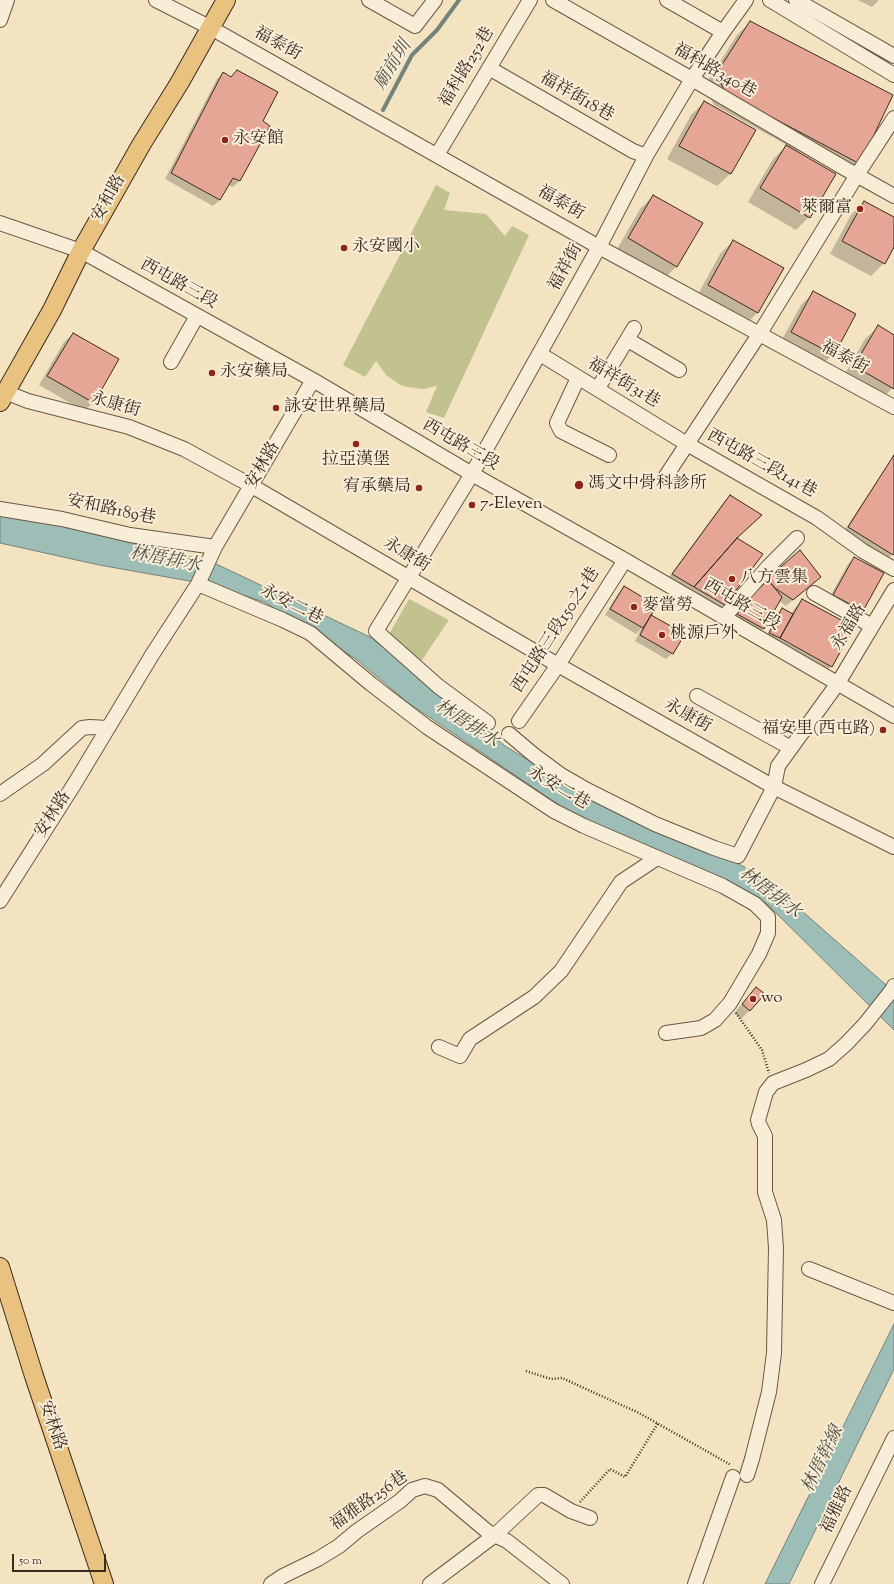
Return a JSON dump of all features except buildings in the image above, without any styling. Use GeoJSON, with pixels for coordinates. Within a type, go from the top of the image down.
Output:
{"type":"FeatureCollection","features":[{"type":"Feature","properties":{"kind":"main road","name":"安和路"},"geometry":{"type":"LineString","coordinates":[[3,397],[52,310],[81,252],[141,145],[180,82],[226,0]]}},
{"type":"Feature","properties":{"kind":"main road","name":"安林路"},"geometry":{"type":"LineString","coordinates":[[0,1267],[34,1376],[104,1584]]}},
{"type":"Feature","properties":{"kind":"street"},"geometry":{"type":"LineString","coordinates":[[0,20],[7,0]]}},
{"type":"Feature","properties":{"kind":"street","name":"福泰街"},"geometry":{"type":"LineString","coordinates":[[156,0],[210,28],[437,154],[599,247],[894,407]]}},
{"type":"Feature","properties":{"kind":"street"},"geometry":{"type":"LineString","coordinates":[[369,0],[415,26],[435,0]]}},
{"type":"Feature","properties":{"kind":"street","name":"福科路252巷"},"geometry":{"type":"LineString","coordinates":[[437,154],[530,0]]}},
{"type":"Feature","properties":{"kind":"street","name":"福科路340巷"},"geometry":{"type":"LineString","coordinates":[[554,0],[894,196]]}},
{"type":"Feature","properties":{"kind":"street"},"geometry":{"type":"LineString","coordinates":[[667,0],[723,32]]}},
{"type":"Feature","properties":{"kind":"street","name":"福祥街"},"geometry":{"type":"LineString","coordinates":[[488,723],[438,686],[376,631],[472,474],[599,247],[646,156],[692,79],[746,0]]}},
{"type":"Feature","properties":{"kind":"street"},"geometry":{"type":"LineString","coordinates":[[770,0],[894,75]]}},
{"type":"Feature","properties":{"kind":"street"},"geometry":{"type":"LineString","coordinates":[[796,0],[894,56]]}},
{"type":"Feature","properties":{"kind":"street","name":"福祥街18巷"},"geometry":{"type":"LineString","coordinates":[[489,68],[632,151],[646,156]]}},
{"type":"Feature","properties":{"kind":"street"},"geometry":{"type":"LineString","coordinates":[[760,333],[857,175],[894,118]]}},
{"type":"Feature","properties":{"kind":"street","name":"西屯路三段"},"geometry":{"type":"LineString","coordinates":[[0,223],[81,252],[198,316],[313,380],[472,474],[625,560],[894,716]]}},
{"type":"Feature","properties":{"kind":"street"},"geometry":{"type":"LineString","coordinates":[[171,362],[198,316]]}},
{"type":"Feature","properties":{"kind":"street","name":"西屯路三段141巷"},"geometry":{"type":"LineString","coordinates":[[666,476],[760,333]]}},
{"type":"Feature","properties":{"kind":"street"},"geometry":{"type":"LineString","coordinates":[[598,388],[631,334],[679,370]]}},
{"type":"Feature","properties":{"kind":"street","name":"福祥街31巷"},"geometry":{"type":"LineString","coordinates":[[540,354],[688,444]]}},
{"type":"Feature","properties":{"kind":"street"},"geometry":{"type":"LineString","coordinates":[[578,378],[557,424],[561,431],[609,455]]}},
{"type":"Feature","properties":{"kind":"street","name":"安林路"},"geometry":{"type":"LineString","coordinates":[[0,901],[75,783],[152,655],[198,584],[214,549],[313,380]]}},
{"type":"Feature","properties":{"kind":"street","name":"永康街"},"geometry":{"type":"LineString","coordinates":[[3,397],[129,427],[184,449],[252,486],[408,579],[774,787],[894,847]]}},
{"type":"Feature","properties":{"kind":"street","name":"西屯路三段141巷"},"geometry":{"type":"LineString","coordinates":[[688,444],[817,518],[863,551],[894,570]]}},
{"type":"Feature","properties":{"kind":"street","name":"安和路189巷"},"geometry":{"type":"LineString","coordinates":[[0,509],[62,520],[130,536],[214,549]]}},
{"type":"Feature","properties":{"kind":"street"},"geometry":{"type":"LineString","coordinates":[[724,617],[769,566],[798,538]]}},
{"type":"Feature","properties":{"kind":"street","name":"西屯路三段150之1巷"},"geometry":{"type":"LineString","coordinates":[[519,721],[558,665],[625,560]]}},
{"type":"Feature","properties":{"kind":"street","name":"永安二巷"},"geometry":{"type":"LineString","coordinates":[[198,584],[310,633],[371,684],[427,727],[554,811],[584,826],[722,886],[755,904],[778,928],[776,935],[741,994]]}},
{"type":"Feature","properties":{"kind":"street","name":"永福路"},"geometry":{"type":"LineString","coordinates":[[509,734],[561,775],[587,790],[655,824],[738,856],[774,787],[778,766],[838,683],[894,590]]}},
{"type":"Feature","properties":{"kind":"street"},"geometry":{"type":"LineString","coordinates":[[814,594],[872,626]]}},
{"type":"Feature","properties":{"kind":"street"},"geometry":{"type":"LineString","coordinates":[[697,696],[791,748]]}},
{"type":"Feature","properties":{"kind":"street"},"geometry":{"type":"LineString","coordinates":[[0,794],[43,764],[82,728],[108,728]]}},
{"type":"Feature","properties":{"kind":"street"},"geometry":{"type":"LineString","coordinates":[[439,1047],[460,1056],[470,1039],[534,997],[561,971],[621,882],[657,858]]}},
{"type":"Feature","properties":{"kind":"street"},"geometry":{"type":"LineString","coordinates":[[666,1033],[701,1028],[715,1020],[730,1003],[759,954],[768,933],[768,917]]}},
{"type":"Feature","properties":{"kind":"street"},"geometry":{"type":"LineString","coordinates":[[695,1584],[740,1476],[752,1459],[769,1392],[774,1353],[776,1248],[774,1220],[765,1192],[765,1136],[758,1120],[766,1092],[773,1082],[806,1070],[829,1059],[865,1024],[893,988]]}},
{"type":"Feature","properties":{"kind":"street"},"geometry":{"type":"LineString","coordinates":[[809,1269],[894,1303]]}},
{"type":"Feature","properties":{"kind":"street","name":"福雅路"},"geometry":{"type":"LineString","coordinates":[[822,1584],[891,1453],[894,1438]]}},
{"type":"Feature","properties":{"kind":"street","name":"福雅路256巷"},"geometry":{"type":"LineString","coordinates":[[271,1584],[339,1546],[363,1526],[400,1501],[412,1490],[425,1486],[438,1490],[488,1532],[507,1541],[562,1584]]}},
{"type":"Feature","properties":{"kind":"street"},"geometry":{"type":"LineString","coordinates":[[430,1584],[495,1535],[538,1495],[544,1495],[571,1511],[590,1518]]}},
{"type":"Feature","properties":{"kind":"path"},"geometry":{"type":"LineString","coordinates":[[741,994],[733,1008],[762,1050],[773,1082]]}},
{"type":"Feature","properties":{"kind":"path"},"geometry":{"type":"LineString","coordinates":[[526,1371],[551,1379],[562,1378],[658,1423],[740,1476]]}},
{"type":"Feature","properties":{"kind":"path"},"geometry":{"type":"LineString","coordinates":[[571,1511],[610,1469],[625,1477],[658,1423]]}},
{"type":"Feature","properties":{"kind":"green space"},"geometry":{"type":"Polygon","coordinates":[[[436,185],[450,193],[444,210],[486,214],[505,236],[512,226],[529,235],[444,418],[426,412],[437,386],[423,389],[400,385],[386,375],[376,361],[365,377],[343,365],[436,185]]]}},
{"type":"Feature","properties":{"kind":"green space"},"geometry":{"type":"Polygon","coordinates":[[[409,599],[449,620],[420,663],[388,636],[409,599]]]}},
{"type":"Feature","properties":{"kind":"water","name":"林厝排水"},"geometry":{"type":"Polygon","coordinates":[[[0,514],[23,517],[212,562],[372,638],[505,746],[618,814],[694,844],[760,874],[894,992],[894,1030],[766,903],[668,857],[577,817],[407,702],[356,659],[264,602],[212,585],[99,565],[0,543],[0,514]]]}},
{"type":"Feature","properties":{"kind":"water"},"geometry":{"type":"Polygon","coordinates":[[[894,1324],[894,1369],[789,1584],[765,1584],[894,1324]]]}},
{"type":"Feature","properties":{"kind":"waterway","name":"廟前圳"},"geometry":{"type":"LineString","coordinates":[[383,110],[412,55],[437,30],[459,0]]}},
{"type":"Feature","properties":{"kind":"place","name":"永安館"},"geometry":{"type":"Point","coordinates":[225,140]}},
{"type":"Feature","properties":{"kind":"place","name":"萊爾富"},"geometry":{"type":"Point","coordinates":[860,209]}},
{"type":"Feature","properties":{"kind":"place","name":"永安國小"},"geometry":{"type":"Point","coordinates":[344,248]}},
{"type":"Feature","properties":{"kind":"place","name":"永安藥局"},"geometry":{"type":"Point","coordinates":[212,373]}},
{"type":"Feature","properties":{"kind":"place","name":"詠安世界藥局"},"geometry":{"type":"Point","coordinates":[276,408]}},
{"type":"Feature","properties":{"kind":"place","name":"拉亞漢堡"},"geometry":{"type":"Point","coordinates":[356,444]}},
{"type":"Feature","properties":{"kind":"place","name":"馮文中骨科診所"},"geometry":{"type":"Point","coordinates":[579,485]}},
{"type":"Feature","properties":{"kind":"place","name":"宥承藥局"},"geometry":{"type":"Point","coordinates":[419,488]}},
{"type":"Feature","properties":{"kind":"place","name":"7-Eleven"},"geometry":{"type":"Point","coordinates":[472,505]}},
{"type":"Feature","properties":{"kind":"place","name":"八方雲集"},"geometry":{"type":"Point","coordinates":[732,579]}},
{"type":"Feature","properties":{"kind":"place","name":"麥當勞"},"geometry":{"type":"Point","coordinates":[634,607]}},
{"type":"Feature","properties":{"kind":"place","name":"桃源戶外"},"geometry":{"type":"Point","coordinates":[662,635]}},
{"type":"Feature","properties":{"kind":"place","name":"福安里(西屯路)"},"geometry":{"type":"Point","coordinates":[883,730]}},
{"type":"Feature","properties":{"kind":"place","name":"wo"},"geometry":{"type":"Point","coordinates":[753,999]}},
{"type":"Feature","properties":{"kind":"water label","name":"林厝幹線"},"geometry":{"type":"Point","coordinates":[824,1460]}}]}
